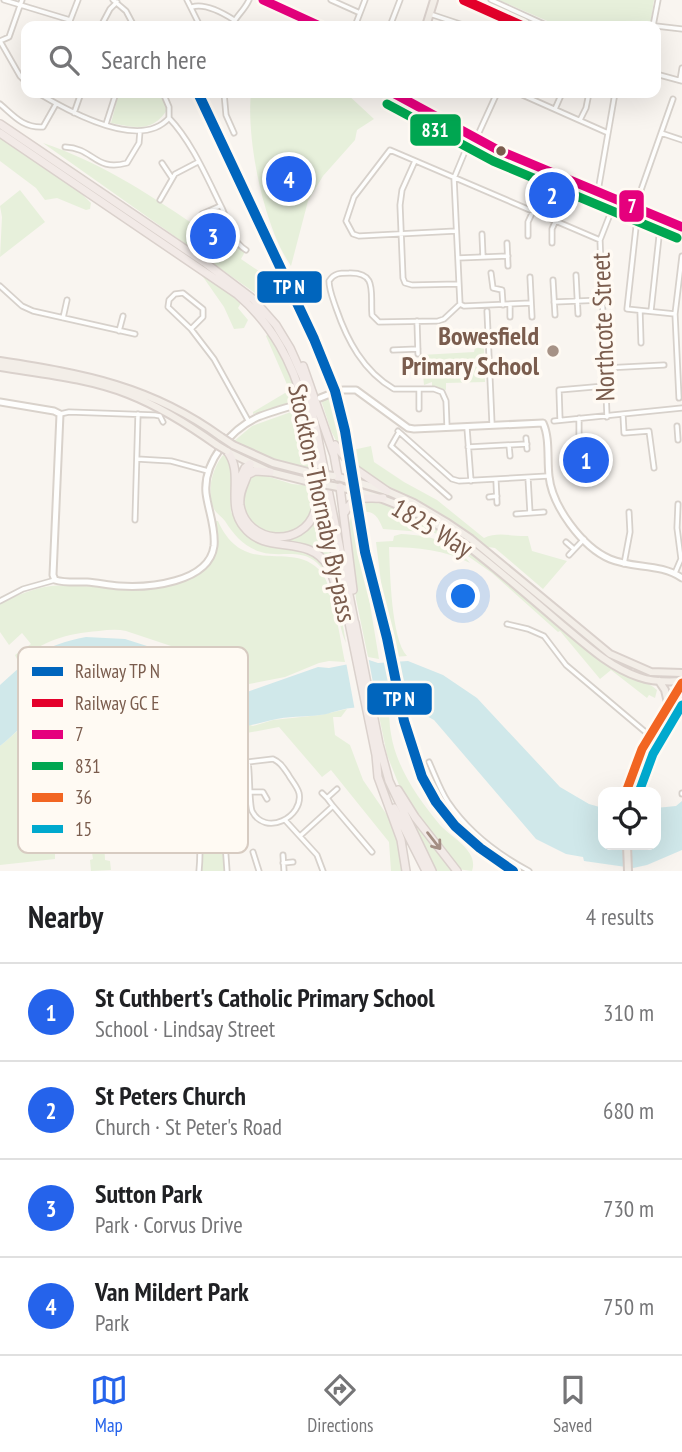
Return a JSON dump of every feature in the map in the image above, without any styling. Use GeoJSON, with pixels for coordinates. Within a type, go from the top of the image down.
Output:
{"type":"FeatureCollection","features":[{"type":"Feature","properties":{"kind":"highway","name":"Stockton-Thornaby By-pass"},"geometry":{"type":"LineString","coordinates":[[0,124],[204,262],[253,299],[276,325],[303,377],[355,625]]}},
{"type":"Feature","properties":{"kind":"highway","name":"Stockton-Thornaby By-pass"},"geometry":{"type":"LineString","coordinates":[[0,133],[202,268],[248,304],[269,327],[285,351],[297,379],[355,639]]}},
{"type":"Feature","properties":{"kind":"highway"},"geometry":{"type":"LineString","coordinates":[[276,325],[285,332],[310,380],[334,455],[335,477]]}},
{"type":"Feature","properties":{"kind":"highway"},"geometry":{"type":"LineString","coordinates":[[328,433],[339,452],[385,495]]}},
{"type":"Feature","properties":{"kind":"highway"},"geometry":{"type":"LineString","coordinates":[[250,464],[240,500],[244,516],[249,525],[262,534],[288,537],[298,533],[310,522],[317,502],[312,440]]}},
{"type":"Feature","properties":{"kind":"highway"},"geometry":{"type":"LineString","coordinates":[[227,451],[235,465],[234,496],[237,516],[251,535],[272,544],[304,547],[323,559],[332,576],[346,630],[355,639]]}},
{"type":"Feature","properties":{"kind":"highway"},"geometry":{"type":"LineString","coordinates":[[234,496],[245,468],[250,464]]}},
{"type":"Feature","properties":{"kind":"highway"},"geometry":{"type":"LineString","coordinates":[[248,474],[255,471],[270,472]]}},
{"type":"Feature","properties":{"kind":"highway"},"geometry":{"type":"LineString","coordinates":[[336,486],[344,516],[356,610],[355,639],[374,732],[389,780],[432,871]]}},
{"type":"Feature","properties":{"kind":"highway"},"geometry":{"type":"LineString","coordinates":[[344,516],[354,500],[385,495]]}},
{"type":"Feature","properties":{"kind":"highway"},"geometry":{"type":"LineString","coordinates":[[374,732],[378,777],[401,840],[407,871]]}},
{"type":"Feature","properties":{"kind":"highway"},"geometry":{"type":"LineString","coordinates":[[374,732],[381,738],[390,772],[403,799],[457,871]]}},
{"type":"Feature","properties":{"kind":"highway"},"geometry":{"type":"LineString","coordinates":[[376,755],[392,803],[426,871]]}},
{"type":"Feature","properties":{"kind":"main road"},"geometry":{"type":"LineString","coordinates":[[263,0],[309,21]]}},
{"type":"Feature","properties":{"kind":"main road"},"geometry":{"type":"LineString","coordinates":[[427,21],[434,0]]}},
{"type":"Feature","properties":{"kind":"main road","name":"1825 Way"},"geometry":{"type":"LineString","coordinates":[[0,361],[85,375],[131,388],[183,412],[254,456],[279,465],[335,477],[426,509],[471,539],[610,654],[639,668],[665,673],[682,670]]}},
{"type":"Feature","properties":{"kind":"main road","name":"1825 Way"},"geometry":{"type":"LineString","coordinates":[[0,367],[85,381],[129,394],[183,421],[250,464],[270,472],[385,495],[460,540],[608,660],[637,676],[682,682]]}},
{"type":"Feature","properties":{"kind":"main road"},"geometry":{"type":"LineString","coordinates":[[250,464],[254,456]]}},
{"type":"Feature","properties":{"kind":"main road"},"geometry":{"type":"LineString","coordinates":[[335,477],[336,486]]}},
{"type":"Feature","properties":{"kind":"main road"},"geometry":{"type":"LineString","coordinates":[[659,681],[665,690],[668,703]]}},
{"type":"Feature","properties":{"kind":"main road"},"geometry":{"type":"LineString","coordinates":[[627,787],[649,735],[682,682]]}},
{"type":"Feature","properties":{"kind":"main road"},"geometry":{"type":"LineString","coordinates":[[649,735],[682,696]]}},
{"type":"Feature","properties":{"kind":"main road"},"geometry":{"type":"LineString","coordinates":[[627,850],[628,871]]}},
{"type":"Feature","properties":{"kind":"street"},"geometry":{"type":"LineString","coordinates":[[4,0],[21,2],[70,20],[78,0]]}},
{"type":"Feature","properties":{"kind":"street"},"geometry":{"type":"LineString","coordinates":[[187,0],[198,21]]}},
{"type":"Feature","properties":{"kind":"street"},"geometry":{"type":"LineString","coordinates":[[192,7],[198,5],[234,20],[243,12],[249,0]]}},
{"type":"Feature","properties":{"kind":"street"},"geometry":{"type":"LineString","coordinates":[[331,0],[360,13]]}},
{"type":"Feature","properties":{"kind":"street"},"geometry":{"type":"LineString","coordinates":[[357,21],[365,0]]}},
{"type":"Feature","properties":{"kind":"street"},"geometry":{"type":"LineString","coordinates":[[392,21],[400,0]]}},
{"type":"Feature","properties":{"kind":"street"},"geometry":{"type":"LineString","coordinates":[[491,0],[537,21]]}},
{"type":"Feature","properties":{"kind":"street"},"geometry":{"type":"LineString","coordinates":[[655,21],[658,0]]}},
{"type":"Feature","properties":{"kind":"street"},"geometry":{"type":"LineString","coordinates":[[104,21],[115,1],[126,11],[131,21]]}},
{"type":"Feature","properties":{"kind":"street"},"geometry":{"type":"LineString","coordinates":[[21,2],[9,37],[0,41],[21,77]]}},
{"type":"Feature","properties":{"kind":"street"},"geometry":{"type":"LineString","coordinates":[[429,14],[451,21]]}},
{"type":"Feature","properties":{"kind":"street"},"geometry":{"type":"LineString","coordinates":[[661,27],[682,29]]}},
{"type":"Feature","properties":{"kind":"street"},"geometry":{"type":"LineString","coordinates":[[661,75],[681,80],[682,68]]}},
{"type":"Feature","properties":{"kind":"street"},"geometry":{"type":"LineString","coordinates":[[46,98],[74,113],[106,125],[140,131],[163,125],[169,118],[165,98]]}},
{"type":"Feature","properties":{"kind":"street"},"geometry":{"type":"LineString","coordinates":[[74,113],[79,98]]}},
{"type":"Feature","properties":{"kind":"street"},"geometry":{"type":"LineString","coordinates":[[106,125],[114,98]]}},
{"type":"Feature","properties":{"kind":"street"},"geometry":{"type":"LineString","coordinates":[[224,98],[226,115],[234,133]]}},
{"type":"Feature","properties":{"kind":"street"},"geometry":{"type":"LineString","coordinates":[[405,98],[426,115],[474,138],[682,227]]}},
{"type":"Feature","properties":{"kind":"street"},"geometry":{"type":"LineString","coordinates":[[460,304],[454,178],[494,98]]}},
{"type":"Feature","properties":{"kind":"street"},"geometry":{"type":"LineString","coordinates":[[530,98],[608,133]]}},
{"type":"Feature","properties":{"kind":"street"},"geometry":{"type":"LineString","coordinates":[[555,109],[560,98]]}},
{"type":"Feature","properties":{"kind":"street"},"geometry":{"type":"LineString","coordinates":[[580,120],[588,98]]}},
{"type":"Feature","properties":{"kind":"street"},"geometry":{"type":"LineString","coordinates":[[598,192],[614,98]]}},
{"type":"Feature","properties":{"kind":"street"},"geometry":{"type":"LineString","coordinates":[[673,99],[637,208],[627,309],[651,312],[682,310]]}},
{"type":"Feature","properties":{"kind":"street"},"geometry":{"type":"LineString","coordinates":[[0,104],[20,123],[31,128],[43,127],[56,104]]}},
{"type":"Feature","properties":{"kind":"street"},"geometry":{"type":"LineString","coordinates":[[169,118],[177,126],[198,162],[234,240],[246,250]]}},
{"type":"Feature","properties":{"kind":"street"},"geometry":{"type":"LineString","coordinates":[[230,125],[237,122]]}},
{"type":"Feature","properties":{"kind":"street"},"geometry":{"type":"LineString","coordinates":[[65,147],[87,152],[108,166],[119,165],[127,163],[139,143],[140,131]]}},
{"type":"Feature","properties":{"kind":"street"},"geometry":{"type":"LineString","coordinates":[[661,133],[682,141]]}},
{"type":"Feature","properties":{"kind":"street"},"geometry":{"type":"LineString","coordinates":[[456,231],[359,236],[348,228],[346,220],[360,186],[390,150],[600,240]]}},
{"type":"Feature","properties":{"kind":"street"},"geometry":{"type":"LineString","coordinates":[[415,161],[402,190],[400,205],[403,278],[405,283],[412,285],[458,284]]}},
{"type":"Feature","properties":{"kind":"street"},"geometry":{"type":"LineString","coordinates":[[160,200],[175,174],[198,162]]}},
{"type":"Feature","properties":{"kind":"street"},"geometry":{"type":"LineString","coordinates":[[162,163],[172,179]]}},
{"type":"Feature","properties":{"kind":"street","name":"Northcote Street"},"geometry":{"type":"LineString","coordinates":[[607,417],[600,240],[616,199]]}},
{"type":"Feature","properties":{"kind":"street"},"geometry":{"type":"LineString","coordinates":[[552,243],[552,229],[565,200]]}},
{"type":"Feature","properties":{"kind":"street"},"geometry":{"type":"LineString","coordinates":[[506,206],[508,201]]}},
{"type":"Feature","properties":{"kind":"street"},"geometry":{"type":"LineString","coordinates":[[202,214],[220,206]]}},
{"type":"Feature","properties":{"kind":"street"},"geometry":{"type":"LineString","coordinates":[[528,236],[527,222],[533,211]]}},
{"type":"Feature","properties":{"kind":"street"},"geometry":{"type":"LineString","coordinates":[[651,312],[661,218]]}},
{"type":"Feature","properties":{"kind":"street"},"geometry":{"type":"LineString","coordinates":[[574,229],[574,237]]}},
{"type":"Feature","properties":{"kind":"street"},"geometry":{"type":"LineString","coordinates":[[482,234],[483,257]]}},
{"type":"Feature","properties":{"kind":"street"},"geometry":{"type":"LineString","coordinates":[[508,243],[508,266]]}},
{"type":"Feature","properties":{"kind":"street"},"geometry":{"type":"LineString","coordinates":[[457,258],[508,256]]}},
{"type":"Feature","properties":{"kind":"street"},"geometry":{"type":"LineString","coordinates":[[679,398],[676,312],[682,256]]}},
{"type":"Feature","properties":{"kind":"street"},"geometry":{"type":"LineString","coordinates":[[491,273],[494,288],[502,290],[503,304]]}},
{"type":"Feature","properties":{"kind":"street"},"geometry":{"type":"LineString","coordinates":[[447,427],[444,394],[439,390],[401,390],[390,387],[362,359],[343,327],[329,289],[329,281],[337,274],[365,274],[369,278],[372,315],[376,321],[444,319],[460,304]]}},
{"type":"Feature","properties":{"kind":"street"},"geometry":{"type":"LineString","coordinates":[[576,275],[578,314]]}},
{"type":"Feature","properties":{"kind":"street"},"geometry":{"type":"LineString","coordinates":[[530,277],[532,317]]}},
{"type":"Feature","properties":{"kind":"street"},"geometry":{"type":"LineString","coordinates":[[553,280],[555,315]]}},
{"type":"Feature","properties":{"kind":"street"},"geometry":{"type":"LineString","coordinates":[[0,286],[33,312],[135,334]]}},
{"type":"Feature","properties":{"kind":"street"},"geometry":{"type":"LineString","coordinates":[[191,329],[202,317],[203,309],[183,293],[175,294],[169,300],[168,307],[191,329],[214,359],[249,422]]}},
{"type":"Feature","properties":{"kind":"street"},"geometry":{"type":"LineString","coordinates":[[63,318],[67,300]]}},
{"type":"Feature","properties":{"kind":"street"},"geometry":{"type":"LineString","coordinates":[[554,302],[602,300]]}},
{"type":"Feature","properties":{"kind":"street"},"geometry":{"type":"LineString","coordinates":[[460,304],[531,303]]}},
{"type":"Feature","properties":{"kind":"street"},"geometry":{"type":"LineString","coordinates":[[510,304],[510,317]]}},
{"type":"Feature","properties":{"kind":"street"},"geometry":{"type":"LineString","coordinates":[[487,311],[492,425]]}},
{"type":"Feature","properties":{"kind":"street"},"geometry":{"type":"LineString","coordinates":[[640,311],[641,343]]}},
{"type":"Feature","properties":{"kind":"street"},"geometry":{"type":"LineString","coordinates":[[119,331],[123,317]]}},
{"type":"Feature","properties":{"kind":"street"},"geometry":{"type":"LineString","coordinates":[[393,350],[418,352],[417,321]]}},
{"type":"Feature","properties":{"kind":"street"},"geometry":{"type":"LineString","coordinates":[[91,334],[93,325]]}},
{"type":"Feature","properties":{"kind":"street"},"geometry":{"type":"LineString","coordinates":[[401,350],[401,356]]}},
{"type":"Feature","properties":{"kind":"street"},"geometry":{"type":"LineString","coordinates":[[605,368],[664,365]]}},
{"type":"Feature","properties":{"kind":"street"},"geometry":{"type":"LineString","coordinates":[[560,420],[559,390],[606,386]]}},
{"type":"Feature","properties":{"kind":"street"},"geometry":{"type":"LineString","coordinates":[[343,390],[356,390],[408,428],[543,423],[549,476],[556,503],[584,539],[602,555],[624,564],[655,567],[682,578]]}},
{"type":"Feature","properties":{"kind":"street"},"geometry":{"type":"LineString","coordinates":[[419,390],[420,409]]}},
{"type":"Feature","properties":{"kind":"street"},"geometry":{"type":"LineString","coordinates":[[320,398],[330,394]]}},
{"type":"Feature","properties":{"kind":"street"},"geometry":{"type":"LineString","coordinates":[[0,402],[60,414],[69,412],[160,416],[163,422]]}},
{"type":"Feature","properties":{"kind":"street"},"geometry":{"type":"LineString","coordinates":[[0,601],[23,589],[55,580],[131,586],[170,582],[195,573],[208,562],[214,545],[206,491],[208,471],[224,446],[249,422],[299,404]]}},
{"type":"Feature","properties":{"kind":"street"},"geometry":{"type":"LineString","coordinates":[[554,421],[682,408]]}},
{"type":"Feature","properties":{"kind":"street"},"geometry":{"type":"LineString","coordinates":[[55,580],[53,575],[60,414]]}},
{"type":"Feature","properties":{"kind":"street"},"geometry":{"type":"LineString","coordinates":[[135,520],[138,414]]}},
{"type":"Feature","properties":{"kind":"street"},"geometry":{"type":"LineString","coordinates":[[623,415],[624,433],[649,431],[654,468]]}},
{"type":"Feature","properties":{"kind":"street"},"geometry":{"type":"LineString","coordinates":[[579,418],[579,435]]}},
{"type":"Feature","properties":{"kind":"street"},"geometry":{"type":"LineString","coordinates":[[467,426],[471,481]]}},
{"type":"Feature","properties":{"kind":"street"},"geometry":{"type":"LineString","coordinates":[[677,426],[678,440]]}},
{"type":"Feature","properties":{"kind":"street"},"geometry":{"type":"LineString","coordinates":[[449,497],[391,446],[399,431],[452,479],[458,481],[549,476]]}},
{"type":"Feature","properties":{"kind":"street"},"geometry":{"type":"LineString","coordinates":[[526,438],[527,449]]}},
{"type":"Feature","properties":{"kind":"street"},"geometry":{"type":"LineString","coordinates":[[468,447],[527,444]]}},
{"type":"Feature","properties":{"kind":"street"},"geometry":{"type":"LineString","coordinates":[[509,445],[510,456]]}},
{"type":"Feature","properties":{"kind":"street"},"geometry":{"type":"LineString","coordinates":[[137,459],[171,461],[208,471]]}},
{"type":"Feature","properties":{"kind":"street"},"geometry":{"type":"LineString","coordinates":[[528,478],[530,513]]}},
{"type":"Feature","properties":{"kind":"street"},"geometry":{"type":"LineString","coordinates":[[496,480],[497,503]]}},
{"type":"Feature","properties":{"kind":"street"},"geometry":{"type":"LineString","coordinates":[[489,497],[497,496]]}},
{"type":"Feature","properties":{"kind":"street"},"geometry":{"type":"LineString","coordinates":[[675,573],[681,559],[677,528],[678,503]]}},
{"type":"Feature","properties":{"kind":"street"},"geometry":{"type":"LineString","coordinates":[[516,514],[544,512]]}},
{"type":"Feature","properties":{"kind":"street"},"geometry":{"type":"LineString","coordinates":[[624,564],[630,532],[629,512]]}},
{"type":"Feature","properties":{"kind":"street"},"geometry":{"type":"LineString","coordinates":[[569,555],[584,539]]}},
{"type":"Feature","properties":{"kind":"street"},"geometry":{"type":"LineString","coordinates":[[566,542],[574,549]]}},
{"type":"Feature","properties":{"kind":"street"},"geometry":{"type":"LineString","coordinates":[[507,624],[544,636],[566,666],[649,735]]}},
{"type":"Feature","properties":{"kind":"street"},"geometry":{"type":"LineString","coordinates":[[277,760],[297,788],[298,802],[285,820],[272,824],[261,820],[251,808],[248,762],[277,760]]}},
{"type":"Feature","properties":{"kind":"street"},"geometry":{"type":"LineString","coordinates":[[429,762],[447,800],[464,822],[485,843],[529,871]]}},
{"type":"Feature","properties":{"kind":"street"},"geometry":{"type":"LineString","coordinates":[[251,792],[268,789]]}},
{"type":"Feature","properties":{"kind":"street"},"geometry":{"type":"LineString","coordinates":[[327,799],[337,789]]}},
{"type":"Feature","properties":{"kind":"street"},"geometry":{"type":"LineString","coordinates":[[263,792],[267,799]]}},
{"type":"Feature","properties":{"kind":"street"},"geometry":{"type":"LineString","coordinates":[[322,793],[372,852]]}},
{"type":"Feature","properties":{"kind":"street"},"geometry":{"type":"LineString","coordinates":[[300,836],[333,806]]}},
{"type":"Feature","properties":{"kind":"street"},"geometry":{"type":"LineString","coordinates":[[285,820],[317,855],[323,871]]}},
{"type":"Feature","properties":{"kind":"street"},"geometry":{"type":"LineString","coordinates":[[362,850],[367,846]]}},
{"type":"Feature","properties":{"kind":"street"},"geometry":{"type":"LineString","coordinates":[[253,852],[259,871]]}},
{"type":"Feature","properties":{"kind":"street"},"geometry":{"type":"LineString","coordinates":[[199,853],[199,871]]}},
{"type":"Feature","properties":{"kind":"street"},"geometry":{"type":"LineString","coordinates":[[226,853],[227,871]]}},
{"type":"Feature","properties":{"kind":"street"},"geometry":{"type":"LineString","coordinates":[[283,856],[284,871]]}},
{"type":"Feature","properties":{"kind":"street"},"geometry":{"type":"LineString","coordinates":[[283,863],[293,862]]}},
{"type":"Feature","properties":{"kind":"green space"},"geometry":{"type":"Polygon","coordinates":[[[499,0],[654,0],[651,21],[547,21],[499,0]]]}},
{"type":"Feature","properties":{"kind":"green space"},"geometry":{"type":"Polygon","coordinates":[[[118,98],[165,98],[169,107],[157,121],[144,127],[111,123],[118,98]]]}},
{"type":"Feature","properties":{"kind":"green space"},"geometry":{"type":"Polygon","coordinates":[[[251,98],[351,98],[374,119],[357,130],[355,140],[323,176],[308,201],[291,266],[281,249],[265,207],[254,158],[251,98]]]}},
{"type":"Feature","properties":{"kind":"green space"},"geometry":{"type":"Polygon","coordinates":[[[0,137],[78,190],[91,203],[90,209],[86,210],[57,198],[45,200],[36,188],[0,161],[0,137]]]}},
{"type":"Feature","properties":{"kind":"green space"},"geometry":{"type":"Polygon","coordinates":[[[43,143],[121,178],[193,224],[202,214],[220,206],[234,240],[246,250],[241,259],[266,276],[272,286],[262,298],[43,143]]]}},
{"type":"Feature","properties":{"kind":"green space"},"geometry":{"type":"Polygon","coordinates":[[[20,190],[45,222],[0,257],[0,206],[20,190]]]}},
{"type":"Feature","properties":{"kind":"green space"},"geometry":{"type":"Polygon","coordinates":[[[201,274],[230,292],[241,303],[238,308],[248,320],[244,328],[234,329],[224,307],[201,274]]]}},
{"type":"Feature","properties":{"kind":"green space"},"geometry":{"type":"Polygon","coordinates":[[[269,333],[275,340],[296,393],[289,389],[266,336],[269,333]]]}},
{"type":"Feature","properties":{"kind":"green space"},"geometry":{"type":"Polygon","coordinates":[[[475,348],[484,348],[485,382],[446,383],[446,390],[432,386],[432,382],[424,385],[421,355],[474,352],[475,348]]]}},
{"type":"Feature","properties":{"kind":"green space"},"geometry":{"type":"Polygon","coordinates":[[[285,393],[298,399],[293,405],[253,414],[253,412],[285,393]]]}},
{"type":"Feature","properties":{"kind":"green space"},"geometry":{"type":"Polygon","coordinates":[[[330,397],[338,418],[341,450],[331,431],[321,400],[330,397]]]}},
{"type":"Feature","properties":{"kind":"green space"},"geometry":{"type":"Polygon","coordinates":[[[302,408],[311,470],[287,466],[233,442],[252,426],[302,408]]]}},
{"type":"Feature","properties":{"kind":"green space"},"geometry":{"type":"Polygon","coordinates":[[[371,446],[374,462],[437,500],[484,538],[500,535],[528,536],[532,551],[567,561],[543,589],[495,548],[488,547],[432,508],[362,473],[343,452],[371,446]]]}},
{"type":"Feature","properties":{"kind":"green space"},"geometry":{"type":"Polygon","coordinates":[[[225,453],[230,458],[234,477],[230,492],[231,512],[243,530],[316,556],[333,586],[346,643],[333,590],[317,563],[304,556],[268,554],[249,547],[236,536],[215,510],[211,495],[212,479],[225,453]]]}},
{"type":"Feature","properties":{"kind":"green space"},"geometry":{"type":"Polygon","coordinates":[[[260,474],[292,484],[313,486],[311,510],[302,525],[287,533],[271,533],[257,526],[246,514],[244,496],[252,475],[260,474]]]}},
{"type":"Feature","properties":{"kind":"green space"},"geometry":{"type":"Polygon","coordinates":[[[239,485],[239,503],[248,526],[256,533],[276,540],[298,536],[307,530],[316,517],[320,490],[337,578],[326,561],[314,550],[300,543],[276,541],[254,533],[248,527],[243,520],[240,512],[238,503],[239,485]]]}},
{"type":"Feature","properties":{"kind":"green space"},"geometry":{"type":"Polygon","coordinates":[[[366,503],[378,503],[403,510],[463,545],[612,666],[654,687],[657,690],[655,698],[649,695],[647,698],[611,670],[600,679],[560,631],[492,573],[435,533],[383,529],[378,518],[372,513],[353,513],[366,503]]]}},
{"type":"Feature","properties":{"kind":"green space"},"geometry":{"type":"Polygon","coordinates":[[[352,514],[353,523],[357,526],[379,659],[368,657],[356,599],[349,533],[352,514]]]}},
{"type":"Feature","properties":{"kind":"green space"},"geometry":{"type":"Polygon","coordinates":[[[215,521],[218,521],[229,539],[242,549],[255,554],[297,558],[310,563],[322,573],[333,601],[345,662],[319,663],[285,677],[248,684],[248,647],[174,647],[126,631],[106,630],[65,636],[40,647],[27,647],[31,644],[22,633],[9,645],[0,632],[0,604],[18,595],[51,586],[139,588],[184,582],[201,573],[213,558],[216,544],[215,521]]]}},
{"type":"Feature","properties":{"kind":"green space"},"geometry":{"type":"Polygon","coordinates":[[[394,536],[421,536],[448,544],[470,563],[431,550],[389,547],[395,620],[407,656],[393,657],[391,650],[394,646],[383,598],[376,542],[393,541],[394,536]]]}},
{"type":"Feature","properties":{"kind":"green space"},"geometry":{"type":"Polygon","coordinates":[[[377,706],[388,706],[394,746],[409,782],[440,825],[468,851],[472,857],[472,871],[457,869],[401,790],[387,755],[377,706]]]}},
{"type":"Feature","properties":{"kind":"green space"},"geometry":{"type":"Polygon","coordinates":[[[347,709],[341,717],[333,717],[335,735],[350,745],[363,780],[387,815],[396,837],[403,871],[391,871],[389,842],[331,770],[322,777],[279,727],[248,733],[248,724],[253,726],[273,720],[347,709]]]}},
{"type":"Feature","properties":{"kind":"green space"},"geometry":{"type":"Polygon","coordinates":[[[18,730],[18,853],[55,853],[55,859],[0,865],[0,746],[18,730]]]}},
{"type":"Feature","properties":{"kind":"green space"},"geometry":{"type":"Polygon","coordinates":[[[405,807],[453,871],[435,871],[405,807]]]}},
{"type":"Feature","properties":{"kind":"green space"},"geometry":{"type":"Polygon","coordinates":[[[92,853],[105,853],[105,860],[110,861],[111,870],[91,871],[90,860],[93,859],[92,853]]]}},
{"type":"Feature","properties":{"kind":"green space"},"geometry":{"type":"Polygon","coordinates":[[[202,853],[224,853],[224,871],[201,871],[202,853]]]}},
{"type":"Feature","properties":{"kind":"water"},"geometry":{"type":"Polygon","coordinates":[[[86,637],[125,639],[149,647],[52,647],[86,637]]]}},
{"type":"Feature","properties":{"kind":"water"},"geometry":{"type":"Polygon","coordinates":[[[369,660],[378,663],[408,661],[443,675],[477,698],[560,787],[598,807],[598,850],[661,850],[661,808],[676,806],[682,801],[682,850],[633,868],[584,861],[583,857],[566,854],[536,839],[434,720],[425,715],[383,706],[347,709],[278,719],[248,726],[248,692],[318,667],[329,668],[369,660]]]}},
{"type":"Feature","properties":{"kind":"water"},"geometry":{"type":"Polygon","coordinates":[[[18,670],[18,730],[0,746],[0,685],[18,670]]]}},
{"type":"Feature","properties":{"kind":"pier"},"geometry":{"type":"Polygon","coordinates":[[[368,656],[378,709],[355,711],[346,662],[368,656]]]}},
{"type":"Feature","properties":{"kind":"pier"},"geometry":{"type":"Polygon","coordinates":[[[387,659],[393,659],[403,712],[397,711],[387,659]]]}},
{"type":"Feature","properties":{"kind":"tunnel"},"geometry":{"type":"LineString","coordinates":[[330,394],[343,390]]}},
{"type":"Feature","properties":{"kind":"transit line","name":"7"},"geometry":{"type":"LineString","coordinates":[[263,0],[309,21]]}},
{"type":"Feature","properties":{"kind":"transit line"},"geometry":{"type":"LineString","coordinates":[[464,0],[511,21]]}},
{"type":"Feature","properties":{"kind":"transit line"},"geometry":{"type":"LineString","coordinates":[[200,98],[314,339],[335,391],[345,431],[365,552],[404,721],[422,777],[436,802],[455,826],[513,871]]}},
{"type":"Feature","properties":{"kind":"transit line","name":"7"},"geometry":{"type":"LineString","coordinates":[[402,98],[498,150],[682,227]]}},
{"type":"Feature","properties":{"kind":"transit line","name":"831"},"geometry":{"type":"LineString","coordinates":[[387,104],[493,161],[677,238]]}},
{"type":"Feature","properties":{"kind":"transit line","name":"36"},"geometry":{"type":"LineString","coordinates":[[628,787],[642,749],[682,683]]}},
{"type":"Feature","properties":{"kind":"transit line","name":"15"},"geometry":{"type":"LineString","coordinates":[[641,787],[653,754],[682,705]]}},
{"type":"Feature","properties":{"kind":"place","name":"Van Mildert Park"},"geometry":{"type":"Point","coordinates":[289,179]}},
{"type":"Feature","properties":{"kind":"place","name":"St Peters Church"},"geometry":{"type":"Point","coordinates":[552,195]}},
{"type":"Feature","properties":{"kind":"place","name":"Sutton Park"},"geometry":{"type":"Point","coordinates":[213,236]}},
{"type":"Feature","properties":{"kind":"place","name":"Bowesfield Primary School"},"geometry":{"type":"Point","coordinates":[553,351]}},
{"type":"Feature","properties":{"kind":"place","name":"St Cuthbert's Catholic Primary School"},"geometry":{"type":"Point","coordinates":[586,460]}}]}
